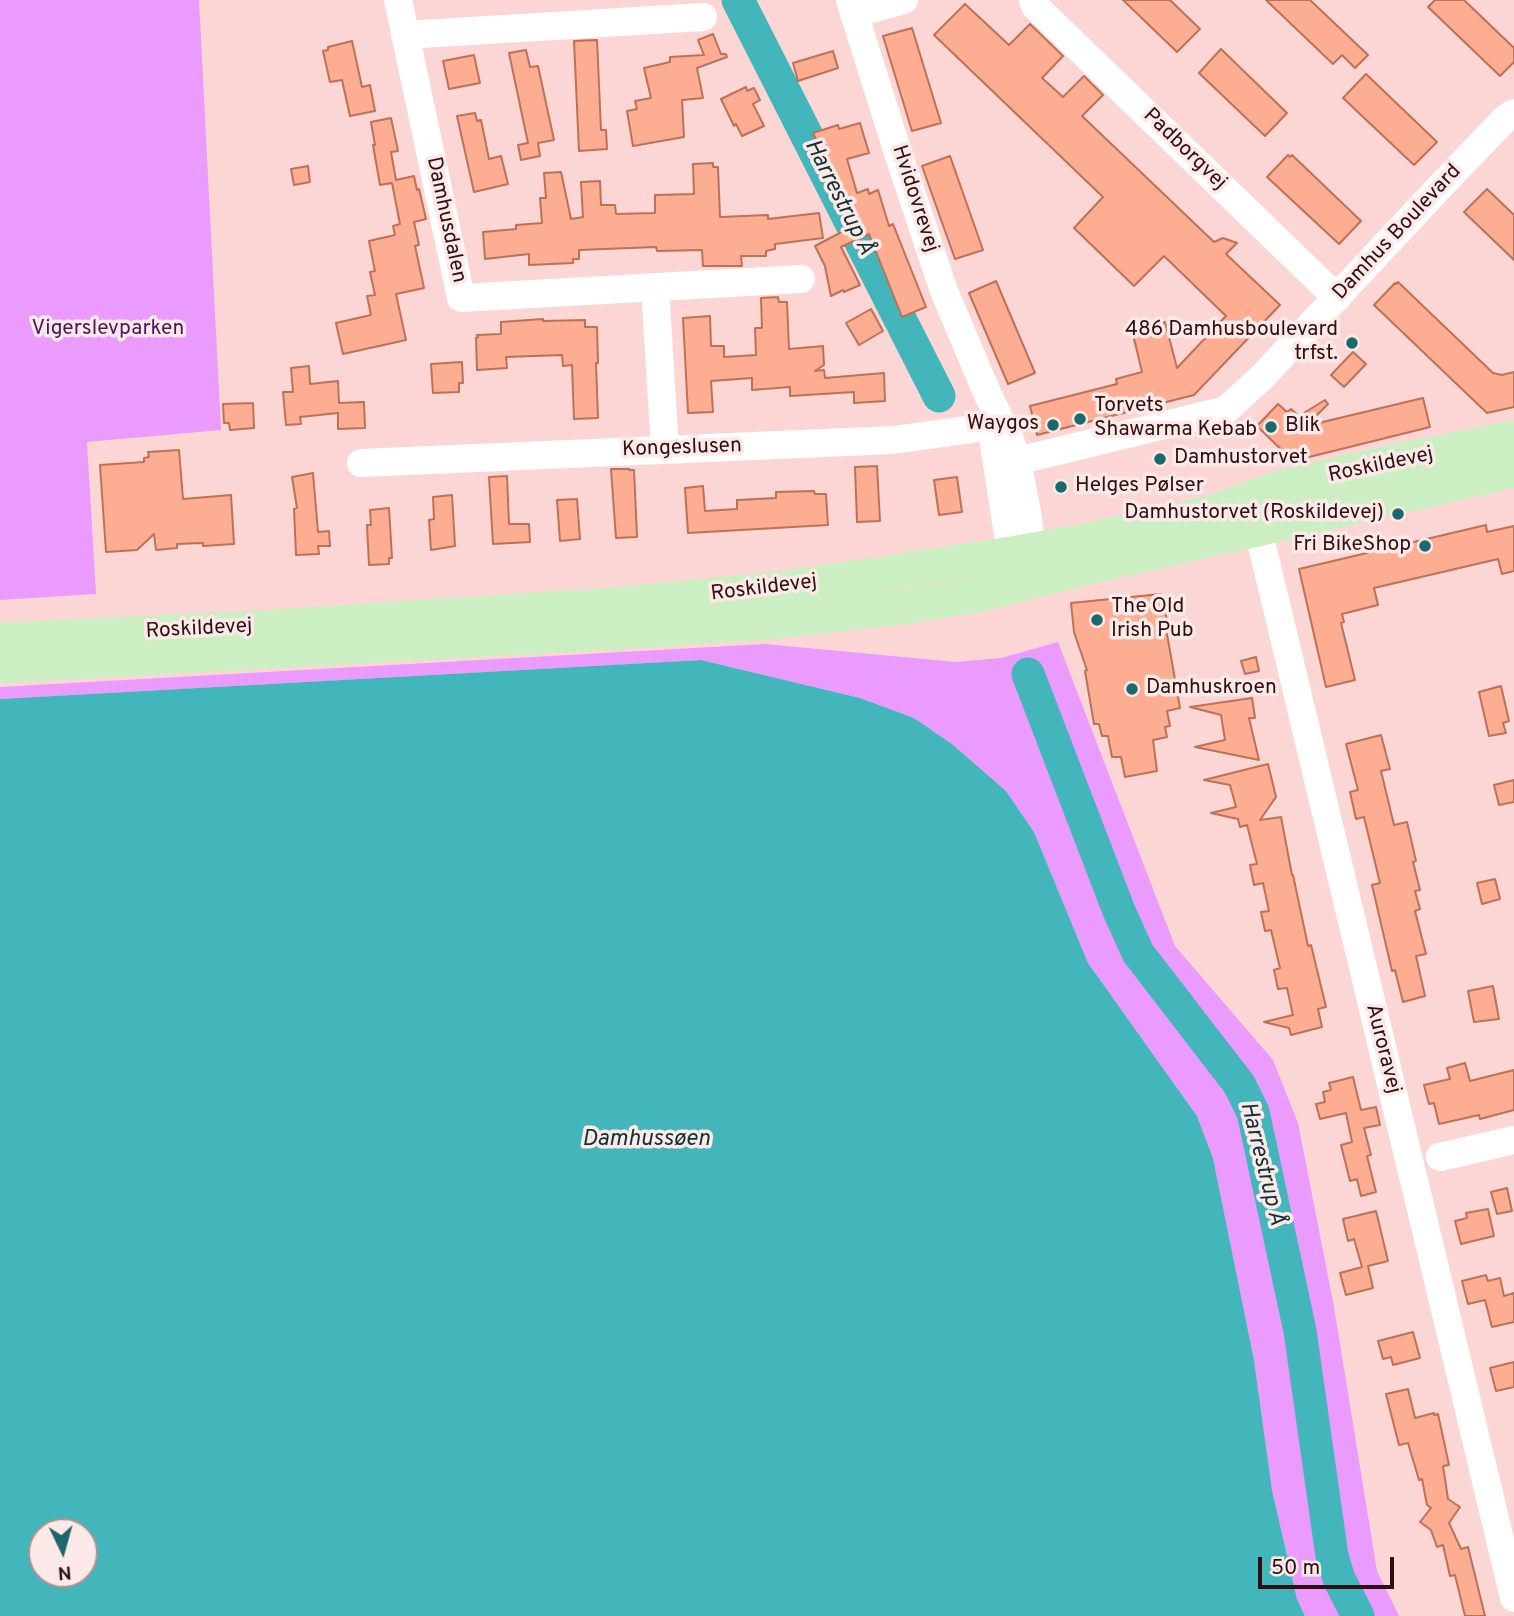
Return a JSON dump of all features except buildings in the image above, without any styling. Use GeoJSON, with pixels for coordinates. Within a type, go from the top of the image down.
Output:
{"type":"FeatureCollection","features":[{"type":"Feature","properties":{"kind":"main road","name":"Roskildevej"},"geometry":{"type":"LineString","coordinates":[[1254,514],[1282,487],[1514,438]]}},
{"type":"Feature","properties":{"kind":"main road","name":"Roskildevej"},"geometry":{"type":"LineString","coordinates":[[0,640],[258,628],[626,604],[1027,562],[1084,568],[1254,514],[1514,470]]}},
{"type":"Feature","properties":{"kind":"main road","name":"Roskildevej"},"geometry":{"type":"LineString","coordinates":[[0,666],[652,631],[768,622],[903,607],[977,595],[1027,562]]}},
{"type":"Feature","properties":{"kind":"street","name":"Damhusdalen"},"geometry":{"type":"LineString","coordinates":[[398,0],[461,298],[801,279]]}},
{"type":"Feature","properties":{"kind":"street"},"geometry":{"type":"LineString","coordinates":[[852,7],[904,0]]}},
{"type":"Feature","properties":{"kind":"street","name":"Padborgvej"},"geometry":{"type":"LineString","coordinates":[[1033,0],[1035,6],[1337,298]]}},
{"type":"Feature","properties":{"kind":"street","name":"Hvidovrevej"},"geometry":{"type":"LineString","coordinates":[[852,7],[944,291],[988,395],[997,424],[1027,562]]}},
{"type":"Feature","properties":{"kind":"street"},"geometry":{"type":"LineString","coordinates":[[405,35],[703,17]]}},
{"type":"Feature","properties":{"kind":"street","name":"Damhus Boulevard"},"geometry":{"type":"LineString","coordinates":[[1017,461],[1226,410],[1263,376],[1511,112]]}},
{"type":"Feature","properties":{"kind":"street"},"geometry":{"type":"LineString","coordinates":[[655,287],[665,450]]}},
{"type":"Feature","properties":{"kind":"street","name":"Hvidovrevej"},"geometry":{"type":"LineString","coordinates":[[997,424],[1017,461],[1027,562]]}},
{"type":"Feature","properties":{"kind":"street","name":"Kongeslusen"},"geometry":{"type":"LineString","coordinates":[[361,463],[893,440],[997,424]]}},
{"type":"Feature","properties":{"kind":"street","name":"Auroravej"},"geometry":{"type":"LineString","coordinates":[[1254,514],[1514,1598]]}},
{"type":"Feature","properties":{"kind":"street"},"geometry":{"type":"LineString","coordinates":[[1440,1157],[1514,1140]]}},
{"type":"Feature","properties":{"kind":"green space","name":"Vigerslevparken"},"geometry":{"type":"Polygon","coordinates":[[[0,0],[199,0],[221,430],[87,442],[96,594],[0,600],[0,0]]]}},
{"type":"Feature","properties":{"kind":"green space"},"geometry":{"type":"Polygon","coordinates":[[[1058,642],[1175,946],[1273,1060],[1298,1123],[1334,1307],[1377,1571],[1399,1616],[1305,1616],[1297,1599],[1272,1490],[1254,1360],[1213,1158],[1197,1116],[1088,963],[1034,832],[1006,791],[952,744],[914,718],[860,698],[701,660],[0,699],[0,687],[765,644],[956,662],[1001,658],[1058,642]]]}},
{"type":"Feature","properties":{"kind":"water","name":"Damhussøen"},"geometry":{"type":"Polygon","coordinates":[[[701,660],[860,698],[914,718],[952,744],[1006,791],[1034,832],[1088,963],[1197,1116],[1213,1158],[1254,1360],[1272,1490],[1297,1599],[1305,1616],[0,1616],[0,699],[701,660]]]}},
{"type":"Feature","properties":{"kind":"waterway","name":"Harrestrup Å"},"geometry":{"type":"LineString","coordinates":[[738,0],[939,396]]}},
{"type":"Feature","properties":{"kind":"waterway","name":"Harrestrup Å"},"geometry":{"type":"LineString","coordinates":[[1028,674],[1119,911],[1138,953],[1239,1084],[1253,1112],[1300,1331],[1332,1556],[1339,1579],[1358,1616]]}},
{"type":"Feature","properties":{"kind":"place","name":"486 Damhusboulevard trfst."},"geometry":{"type":"Point","coordinates":[1352,343]}},
{"type":"Feature","properties":{"kind":"place","name":"Torvets Shawarma Kebab"},"geometry":{"type":"Point","coordinates":[1080,419]}},
{"type":"Feature","properties":{"kind":"place","name":"Waygos"},"geometry":{"type":"Point","coordinates":[1053,425]}},
{"type":"Feature","properties":{"kind":"place","name":"Blik"},"geometry":{"type":"Point","coordinates":[1271,427]}},
{"type":"Feature","properties":{"kind":"place","name":"Damhustorvet"},"geometry":{"type":"Point","coordinates":[1160,459]}},
{"type":"Feature","properties":{"kind":"place","name":"Helges Pølser"},"geometry":{"type":"Point","coordinates":[1061,487]}},
{"type":"Feature","properties":{"kind":"place","name":"Damhustorvet (Roskildevej)"},"geometry":{"type":"Point","coordinates":[1398,514]}},
{"type":"Feature","properties":{"kind":"place","name":"Fri BikeShop"},"geometry":{"type":"Point","coordinates":[1425,546]}},
{"type":"Feature","properties":{"kind":"place","name":"The Old Irish Pub"},"geometry":{"type":"Point","coordinates":[1097,620]}},
{"type":"Feature","properties":{"kind":"place","name":"Damhuskroen"},"geometry":{"type":"Point","coordinates":[1132,689]}}]}
